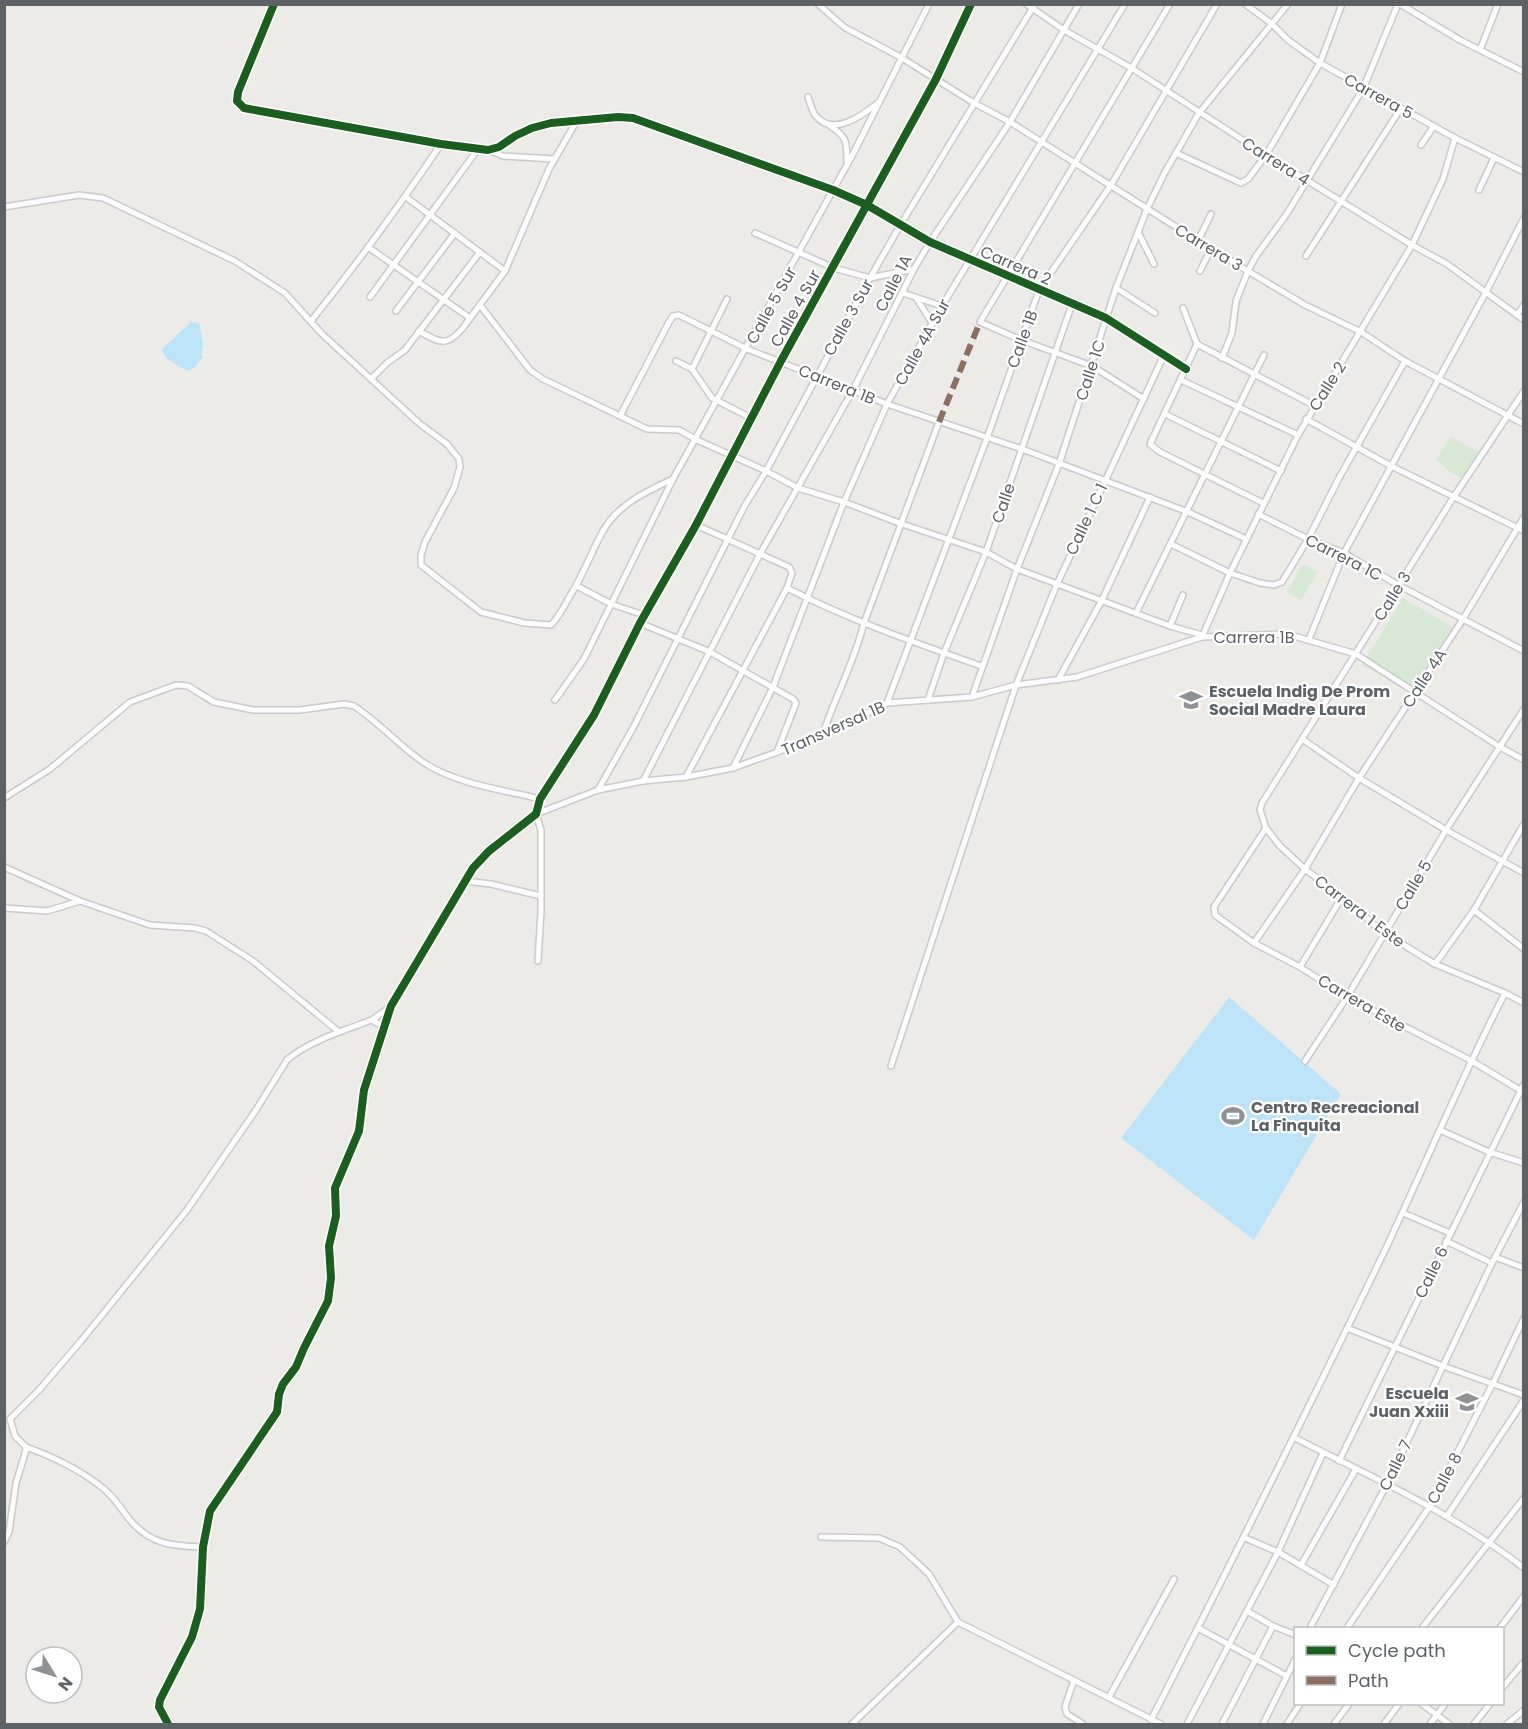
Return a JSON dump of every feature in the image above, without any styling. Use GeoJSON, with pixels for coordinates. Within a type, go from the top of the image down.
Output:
{"type":"FeatureCollection","features":[{"type":"Feature","properties":{"kind":"street"},"geometry":{"type":"LineString","coordinates":[[274,4],[238,92],[237,99],[241,106],[282,116],[488,150],[503,156],[554,159]]}},
{"type":"Feature","properties":{"kind":"street","name":"Carrera 3"},"geometry":{"type":"LineString","coordinates":[[818,4],[844,27],[902,57],[974,103],[1010,122],[1198,241],[1305,305],[1361,332],[1406,361],[1524,424]]}},
{"type":"Feature","properties":{"kind":"street","name":"Calle 5 Sur"},"geometry":{"type":"LineString","coordinates":[[555,700],[584,659],[673,479],[697,440],[833,190],[929,4]]}},
{"type":"Feature","properties":{"kind":"street","name":"Calle 4 Sur"},"geometry":{"type":"LineString","coordinates":[[536,814],[540,800],[594,714],[644,615],[696,525],[781,361],[936,79],[971,4]]}},
{"type":"Feature","properties":{"kind":"street","name":"Carrera 4"},"geometry":{"type":"LineString","coordinates":[[1026,4],[1034,7],[1064,30],[1133,69],[1308,181],[1447,264],[1524,320]]}},
{"type":"Feature","properties":{"kind":"street","name":"Calle 1A"},"geometry":{"type":"LineString","coordinates":[[643,781],[760,554],[853,390],[914,270],[930,242],[1010,122],[1079,4]]}},
{"type":"Feature","properties":{"kind":"street","name":"Calle 4A Sur"},"geometry":{"type":"LineString","coordinates":[[733,768],[773,687],[844,502],[887,404],[969,260],[1125,4]]}},
{"type":"Feature","properties":{"kind":"street"},"geometry":{"type":"LineString","coordinates":[[1144,399],[1092,366],[1021,340],[981,322],[1170,4]]}},
{"type":"Feature","properties":{"kind":"street","name":"Calle 1B"},"geometry":{"type":"LineString","coordinates":[[887,703],[987,438],[1039,290],[1111,185],[1217,4]]}},
{"type":"Feature","properties":{"kind":"street","name":"Carrera 5"},"geometry":{"type":"LineString","coordinates":[[1245,4],[1271,23],[1288,40],[1363,89],[1456,139],[1524,172]]}},
{"type":"Feature","properties":{"kind":"street","name":"Calle 1C"},"geometry":{"type":"LineString","coordinates":[[972,697],[1017,569],[1059,464],[1116,288],[1147,209],[1199,113],[1288,4]]}},
{"type":"Feature","properties":{"kind":"street"},"geometry":{"type":"LineString","coordinates":[[1176,153],[1240,183],[1248,179],[1266,155],[1320,63],[1342,4]]}},
{"type":"Feature","properties":{"kind":"street"},"geometry":{"type":"LineString","coordinates":[[1222,358],[1232,333],[1236,301],[1248,271],[1308,181],[1363,89],[1399,4],[1462,41],[1524,72]]}},
{"type":"Feature","properties":{"kind":"street"},"geometry":{"type":"LineString","coordinates":[[1480,50],[1498,4]]}},
{"type":"Feature","properties":{"kind":"street","name":"Calle 3 Sur"},"geometry":{"type":"LineString","coordinates":[[598,790],[633,728],[744,507],[766,471],[870,278],[1034,7]]}},
{"type":"Feature","properties":{"kind":"street"},"geometry":{"type":"LineString","coordinates":[[808,97],[815,115],[843,135],[847,148],[847,164]]}},
{"type":"Feature","properties":{"kind":"street"},"geometry":{"type":"LineString","coordinates":[[828,124],[843,124],[859,118],[880,101]]}},
{"type":"Feature","properties":{"kind":"street"},"geometry":{"type":"LineString","coordinates":[[1306,256],[1343,202],[1401,108]]}},
{"type":"Feature","properties":{"kind":"street","name":"Carrera 2"},"geometry":{"type":"LineString","coordinates":[[488,150],[500,147],[515,136],[532,128],[560,122],[618,117],[633,118],[833,190],[867,205],[930,242],[1107,318],[1186,369]]}},
{"type":"Feature","properties":{"kind":"street"},"geometry":{"type":"LineString","coordinates":[[419,331],[437,340],[448,342],[455,338],[480,305],[505,271],[554,159],[576,122]]}},
{"type":"Feature","properties":{"kind":"street"},"geometry":{"type":"LineString","coordinates":[[1421,145],[1434,126]]}},
{"type":"Feature","properties":{"kind":"street","name":"Calle 2"},"geometry":{"type":"LineString","coordinates":[[1202,636],[1263,503],[1306,419],[1412,245],[1443,179],[1456,139]]}},
{"type":"Feature","properties":{"kind":"street"},"geometry":{"type":"LineString","coordinates":[[311,321],[406,197],[441,144]]}},
{"type":"Feature","properties":{"kind":"street"},"geometry":{"type":"LineString","coordinates":[[370,297],[478,149]]}},
{"type":"Feature","properties":{"kind":"street"},"geometry":{"type":"LineString","coordinates":[[1479,190],[1494,158]]}},
{"type":"Feature","properties":{"kind":"street"},"geometry":{"type":"LineString","coordinates":[[4,207],[86,194],[103,198],[254,272],[285,293],[371,379],[420,424],[447,444],[459,459],[460,467],[454,488],[425,542],[421,565],[482,612],[524,623],[551,625],[577,586],[603,530],[613,518],[631,501],[673,479]]}},
{"type":"Feature","properties":{"kind":"street"},"geometry":{"type":"LineString","coordinates":[[406,197],[505,271]]}},
{"type":"Feature","properties":{"kind":"street"},"geometry":{"type":"LineString","coordinates":[[1198,241],[1211,214]]}},
{"type":"Feature","properties":{"kind":"street"},"geometry":{"type":"LineString","coordinates":[[1309,639],[1341,552],[1391,466],[1524,218]]}},
{"type":"Feature","properties":{"kind":"street"},"geometry":{"type":"LineString","coordinates":[[1138,232],[1155,264]]}},
{"type":"Feature","properties":{"kind":"street"},"geometry":{"type":"LineString","coordinates":[[396,311],[455,233]]}},
{"type":"Feature","properties":{"kind":"street"},"geometry":{"type":"LineString","coordinates":[[755,233],[834,268],[870,278],[914,270]]}},
{"type":"Feature","properties":{"kind":"street"},"geometry":{"type":"LineString","coordinates":[[368,247],[470,318]]}},
{"type":"Feature","properties":{"kind":"street"},"geometry":{"type":"LineString","coordinates":[[1200,271],[1211,249]]}},
{"type":"Feature","properties":{"kind":"street"},"geometry":{"type":"LineString","coordinates":[[371,379],[387,363],[402,353],[480,252]]}},
{"type":"Feature","properties":{"kind":"street"},"geometry":{"type":"LineString","coordinates":[[1116,288],[1155,313]]}},
{"type":"Feature","properties":{"kind":"street"},"geometry":{"type":"LineString","coordinates":[[903,293],[942,306]]}},
{"type":"Feature","properties":{"kind":"street"},"geometry":{"type":"LineString","coordinates":[[692,369],[727,299]]}},
{"type":"Feature","properties":{"kind":"street"},"geometry":{"type":"LineString","coordinates":[[917,299],[932,323]]}},
{"type":"Feature","properties":{"kind":"street","name":"Calle"},"geometry":{"type":"LineString","coordinates":[[928,700],[944,653],[986,552],[1072,304]]}},
{"type":"Feature","properties":{"kind":"street"},"geometry":{"type":"LineString","coordinates":[[480,305],[530,370],[543,379],[620,416]]}},
{"type":"Feature","properties":{"kind":"street"},"geometry":{"type":"LineString","coordinates":[[1517,315],[1524,305]]}},
{"type":"Feature","properties":{"kind":"street"},"geometry":{"type":"LineString","coordinates":[[1183,308],[1197,344],[1315,406]]}},
{"type":"Feature","properties":{"kind":"street","name":"Carrera 1B"},"geometry":{"type":"LineString","coordinates":[[1246,539],[1150,497],[1022,449],[887,404],[747,348],[677,314],[673,316],[620,416],[647,429],[679,430],[798,488],[986,552],[1017,569],[1170,626],[1202,636],[1287,634],[1356,654],[1500,747],[1524,760]]}},
{"type":"Feature","properties":{"kind":"street"},"geometry":{"type":"LineString","coordinates":[[1197,344],[1151,441],[1152,446],[1204,475],[1263,503]]}},
{"type":"Feature","properties":{"kind":"street","name":"Calle 1 C 1"},"geometry":{"type":"LineString","coordinates":[[891,1066],[1016,686],[1057,584],[1164,355]]}},
{"type":"Feature","properties":{"kind":"street"},"geometry":{"type":"LineString","coordinates":[[1136,613],[1264,355]]}},
{"type":"Feature","properties":{"kind":"street"},"geometry":{"type":"LineString","coordinates":[[676,361],[692,369],[708,394],[717,401],[751,418]]}},
{"type":"Feature","properties":{"kind":"street"},"geometry":{"type":"LineString","coordinates":[[1171,544],[1230,573],[1260,583],[1278,585],[1285,578],[1308,539],[1339,478],[1406,361]]}},
{"type":"Feature","properties":{"kind":"street"},"geometry":{"type":"LineString","coordinates":[[1181,380],[1298,435]]}},
{"type":"Feature","properties":{"kind":"street","name":"Calle 3"},"geometry":{"type":"LineString","coordinates":[[1266,828],[1260,810],[1262,803],[1453,498],[1524,391]]}},
{"type":"Feature","properties":{"kind":"street"},"geometry":{"type":"LineString","coordinates":[[1165,414],[1281,471]]}},
{"type":"Feature","properties":{"kind":"street"},"geometry":{"type":"LineString","coordinates":[[1306,419],[1453,498],[1524,531]]}},
{"type":"Feature","properties":{"kind":"street"},"geometry":{"type":"LineString","coordinates":[[822,736],[831,709],[857,651],[864,623],[939,422]]}},
{"type":"Feature","properties":{"kind":"street"},"geometry":{"type":"LineString","coordinates":[[1058,680],[1102,600],[1150,497]]}},
{"type":"Feature","properties":{"kind":"street","name":"Carrera 1C"},"geometry":{"type":"LineString","coordinates":[[1258,514],[1308,539],[1341,552],[1398,585],[1524,651]]}},
{"type":"Feature","properties":{"kind":"street","name":"Calle 4A"},"geometry":{"type":"LineString","coordinates":[[1254,943],[1305,869],[1359,778],[1463,619],[1524,517]]}},
{"type":"Feature","properties":{"kind":"street"},"geometry":{"type":"LineString","coordinates":[[686,777],[792,576],[791,569],[696,525]]}},
{"type":"Feature","properties":{"kind":"street"},"geometry":{"type":"LineString","coordinates":[[577,586],[611,604],[644,615]]}},
{"type":"Feature","properties":{"kind":"street"},"geometry":{"type":"LineString","coordinates":[[787,588],[864,623],[981,666]]}},
{"type":"Feature","properties":{"kind":"street"},"geometry":{"type":"LineString","coordinates":[[1170,626],[1183,596]]}},
{"type":"Feature","properties":{"kind":"street"},"geometry":{"type":"LineString","coordinates":[[640,623],[710,652],[793,699],[796,703],[776,753]]}},
{"type":"Feature","properties":{"kind":"street","name":"Transversal 1B"},"geometry":{"type":"LineString","coordinates":[[391,1006],[473,868],[489,851],[536,814],[598,790],[733,768],[822,736],[887,703],[972,697],[1016,686],[1077,677],[1202,636]]}},
{"type":"Feature","properties":{"kind":"street"},"geometry":{"type":"LineString","coordinates":[[4,798],[50,769],[130,702],[176,685],[188,686],[214,702],[253,710],[300,710],[344,704],[354,706],[424,763],[439,772],[540,800]]}},
{"type":"Feature","properties":{"kind":"street","name":"Calle 5"},"geometry":{"type":"LineString","coordinates":[[1305,1061],[1347,997],[1446,830],[1524,709]]}},
{"type":"Feature","properties":{"kind":"street"},"geometry":{"type":"LineString","coordinates":[[1302,739],[1359,778],[1524,873]]}},
{"type":"Feature","properties":{"kind":"street"},"geometry":{"type":"LineString","coordinates":[[536,814],[542,830],[538,961]]}},
{"type":"Feature","properties":{"kind":"street"},"geometry":{"type":"LineString","coordinates":[[1435,964],[1474,910],[1524,824]]}},
{"type":"Feature","properties":{"kind":"street","name":"Carrera 1 Este"},"geometry":{"type":"LineString","coordinates":[[1266,828],[1280,846],[1305,869],[1384,933],[1435,964],[1524,1003]]}},
{"type":"Feature","properties":{"kind":"street","name":"Carrera Este"},"geometry":{"type":"LineString","coordinates":[[1266,828],[1214,907],[1215,915],[1254,943],[1347,997],[1470,1060],[1520,1090]]}},
{"type":"Feature","properties":{"kind":"street"},"geometry":{"type":"LineString","coordinates":[[4,867],[80,901],[150,926],[195,928],[206,931],[253,961],[339,1032]]}},
{"type":"Feature","properties":{"kind":"street"},"geometry":{"type":"LineString","coordinates":[[465,881],[491,884],[541,896]]}},
{"type":"Feature","properties":{"kind":"street"},"geometry":{"type":"LineString","coordinates":[[1300,968],[1342,897]]}},
{"type":"Feature","properties":{"kind":"street"},"geometry":{"type":"LineString","coordinates":[[4,908],[47,912],[80,901]]}},
{"type":"Feature","properties":{"kind":"street"},"geometry":{"type":"LineString","coordinates":[[1474,910],[1524,949]]}},
{"type":"Feature","properties":{"kind":"street"},"geometry":{"type":"LineString","coordinates":[[1151,1719],[1295,1438],[1402,1213],[1470,1060],[1505,993]]}},
{"type":"Feature","properties":{"kind":"street"},"geometry":{"type":"LineString","coordinates":[[203,1546],[175,1546],[159,1543],[142,1532],[116,1500],[101,1486],[79,1472],[26,1447],[15,1436],[10,1419],[39,1390],[81,1341],[188,1210],[288,1060],[294,1054],[339,1032],[372,1020],[391,1006]]}},
{"type":"Feature","properties":{"kind":"street"},"geometry":{"type":"LineString","coordinates":[[168,1725],[159,1707],[160,1700],[192,1637],[200,1609],[203,1546],[210,1510],[277,1412],[279,1394],[283,1384],[296,1367],[328,1301],[331,1278],[329,1246],[336,1216],[335,1188],[359,1131],[364,1090],[391,1006]]}},
{"type":"Feature","properties":{"kind":"street"},"geometry":{"type":"LineString","coordinates":[[372,1020],[384,1027]]}},
{"type":"Feature","properties":{"kind":"street","name":"Calle 6"},"geometry":{"type":"LineString","coordinates":[[1339,1461],[1524,1084]]}},
{"type":"Feature","properties":{"kind":"street"},"geometry":{"type":"LineString","coordinates":[[1440,1130],[1489,1152],[1524,1163]]}},
{"type":"Feature","properties":{"kind":"street","name":"Calle 7"},"geometry":{"type":"LineString","coordinates":[[1311,1626],[1387,1484],[1493,1260],[1524,1203]]}},
{"type":"Feature","properties":{"kind":"street"},"geometry":{"type":"LineString","coordinates":[[1402,1213],[1450,1233]]}},
{"type":"Feature","properties":{"kind":"street"},"geometry":{"type":"LineString","coordinates":[[1446,1241],[1493,1260],[1524,1268]]}},
{"type":"Feature","properties":{"kind":"street","name":"Calle 8"},"geometry":{"type":"LineString","coordinates":[[1348,1627],[1430,1506],[1524,1318]]}},
{"type":"Feature","properties":{"kind":"street"},"geometry":{"type":"LineString","coordinates":[[1347,1328],[1524,1397],[1447,1516]]}},
{"type":"Feature","properties":{"kind":"street"},"geometry":{"type":"LineString","coordinates":[[1295,1438],[1430,1506],[1490,1542],[1524,1568]]}},
{"type":"Feature","properties":{"kind":"street"},"geometry":{"type":"LineString","coordinates":[[4,1542],[9,1532],[16,1483],[26,1447]]}},
{"type":"Feature","properties":{"kind":"street"},"geometry":{"type":"LineString","coordinates":[[1187,1725],[1278,1552],[1323,1453]]}},
{"type":"Feature","properties":{"kind":"street"},"geometry":{"type":"LineString","coordinates":[[1301,1565],[1356,1469]]}},
{"type":"Feature","properties":{"kind":"street"},"geometry":{"type":"LineString","coordinates":[[1424,1627],[1524,1498]]}},
{"type":"Feature","properties":{"kind":"street"},"geometry":{"type":"LineString","coordinates":[[821,1537],[879,1538],[900,1547],[929,1574],[958,1622],[1161,1725]]}},
{"type":"Feature","properties":{"kind":"street"},"geometry":{"type":"LineString","coordinates":[[1245,1538],[1278,1552],[1334,1585]]}},
{"type":"Feature","properties":{"kind":"street"},"geometry":{"type":"LineString","coordinates":[[1109,1697],[1174,1579]]}},
{"type":"Feature","properties":{"kind":"street"},"geometry":{"type":"LineString","coordinates":[[1501,1627],[1524,1596]]}},
{"type":"Feature","properties":{"kind":"street"},"geometry":{"type":"LineString","coordinates":[[1247,1611],[1273,1626],[1294,1634]]}},
{"type":"Feature","properties":{"kind":"street"},"geometry":{"type":"LineString","coordinates":[[852,1725],[958,1622]]}},
{"type":"Feature","properties":{"kind":"street"},"geometry":{"type":"LineString","coordinates":[[1222,1725],[1273,1626]]}},
{"type":"Feature","properties":{"kind":"street"},"geometry":{"type":"LineString","coordinates":[[1198,1628],[1287,1676]]}},
{"type":"Feature","properties":{"kind":"street"},"geometry":{"type":"LineString","coordinates":[[1263,1725],[1294,1662]]}},
{"type":"Feature","properties":{"kind":"street"},"geometry":{"type":"LineString","coordinates":[[1504,1687],[1524,1662]]}},
{"type":"Feature","properties":{"kind":"street"},"geometry":{"type":"LineString","coordinates":[[1074,1680],[1065,1707],[1067,1714],[1083,1725]]}},
{"type":"Feature","properties":{"kind":"street"},"geometry":{"type":"LineString","coordinates":[[1287,1725],[1299,1705]]}},
{"type":"Feature","properties":{"kind":"street"},"geometry":{"type":"LineString","coordinates":[[1334,1725],[1348,1705]]}},
{"type":"Feature","properties":{"kind":"street"},"geometry":{"type":"LineString","coordinates":[[1384,1725],[1398,1705]]}},
{"type":"Feature","properties":{"kind":"street"},"geometry":{"type":"LineString","coordinates":[[1424,1705],[1449,1725]]}},
{"type":"Feature","properties":{"kind":"street"},"geometry":{"type":"LineString","coordinates":[[1430,1725],[1444,1705]]}},
{"type":"Feature","properties":{"kind":"street"},"geometry":{"type":"LineString","coordinates":[[1474,1725],[1489,1705]]}},
{"type":"Feature","properties":{"kind":"street"},"geometry":{"type":"LineString","coordinates":[[1507,1725],[1524,1710]]}},
{"type":"Feature","properties":{"kind":"green space"},"geometry":{"type":"Polygon","coordinates":[[[1450,437],[1481,453],[1466,481],[1436,460],[1450,437]]]}},
{"type":"Feature","properties":{"kind":"green space"},"geometry":{"type":"Polygon","coordinates":[[[1303,564],[1318,572],[1301,600],[1287,592],[1303,564]]]}},
{"type":"Feature","properties":{"kind":"green space"},"geometry":{"type":"Polygon","coordinates":[[[1403,598],[1455,628],[1412,694],[1362,665],[1403,598]]]}},
{"type":"Feature","properties":{"kind":"water"},"geometry":{"type":"Polygon","coordinates":[[[191,322],[199,323],[203,344],[201,356],[203,356],[194,368],[187,371],[167,359],[161,350],[191,322]]]}},
{"type":"Feature","properties":{"kind":"water","name":"Centro Recreacional La Finquita"},"geometry":{"type":"Polygon","coordinates":[[[1229,997],[1341,1094],[1254,1240],[1121,1138],[1229,997]]]}},
{"type":"Feature","properties":{"kind":"marked path"},"geometry":{"type":"LineString","coordinates":[[939,422],[980,322]]}},
{"type":"Feature","properties":{"kind":"cycle path"},"geometry":{"type":"LineString","coordinates":[[274,4],[238,92],[237,101],[244,108],[441,144],[488,150],[499,147],[532,128],[551,123],[618,117],[633,118],[833,190],[867,205],[930,242],[1106,318],[1186,369]]}},
{"type":"Feature","properties":{"kind":"cycle path"},"geometry":{"type":"LineString","coordinates":[[168,1724],[159,1707],[160,1700],[192,1637],[200,1609],[203,1547],[210,1511],[277,1412],[279,1394],[283,1384],[296,1367],[328,1301],[331,1278],[329,1246],[336,1216],[335,1188],[359,1131],[364,1090],[391,1006],[473,868],[489,851],[536,814],[540,799],[594,715],[640,623],[696,525],[781,361],[936,79],[971,4]]}},
{"type":"Feature","properties":{"kind":"place","name":"Escuela Indig De Prom Social Madre Laura"},"geometry":{"type":"Point","coordinates":[1191,700]}},
{"type":"Feature","properties":{"kind":"place","name":"Centro Recreacional La Finquita"},"geometry":{"type":"Point","coordinates":[1233,1116]}},
{"type":"Feature","properties":{"kind":"place","name":"Escuela Juan Xxiii"},"geometry":{"type":"Point","coordinates":[1467,1402]}}]}
